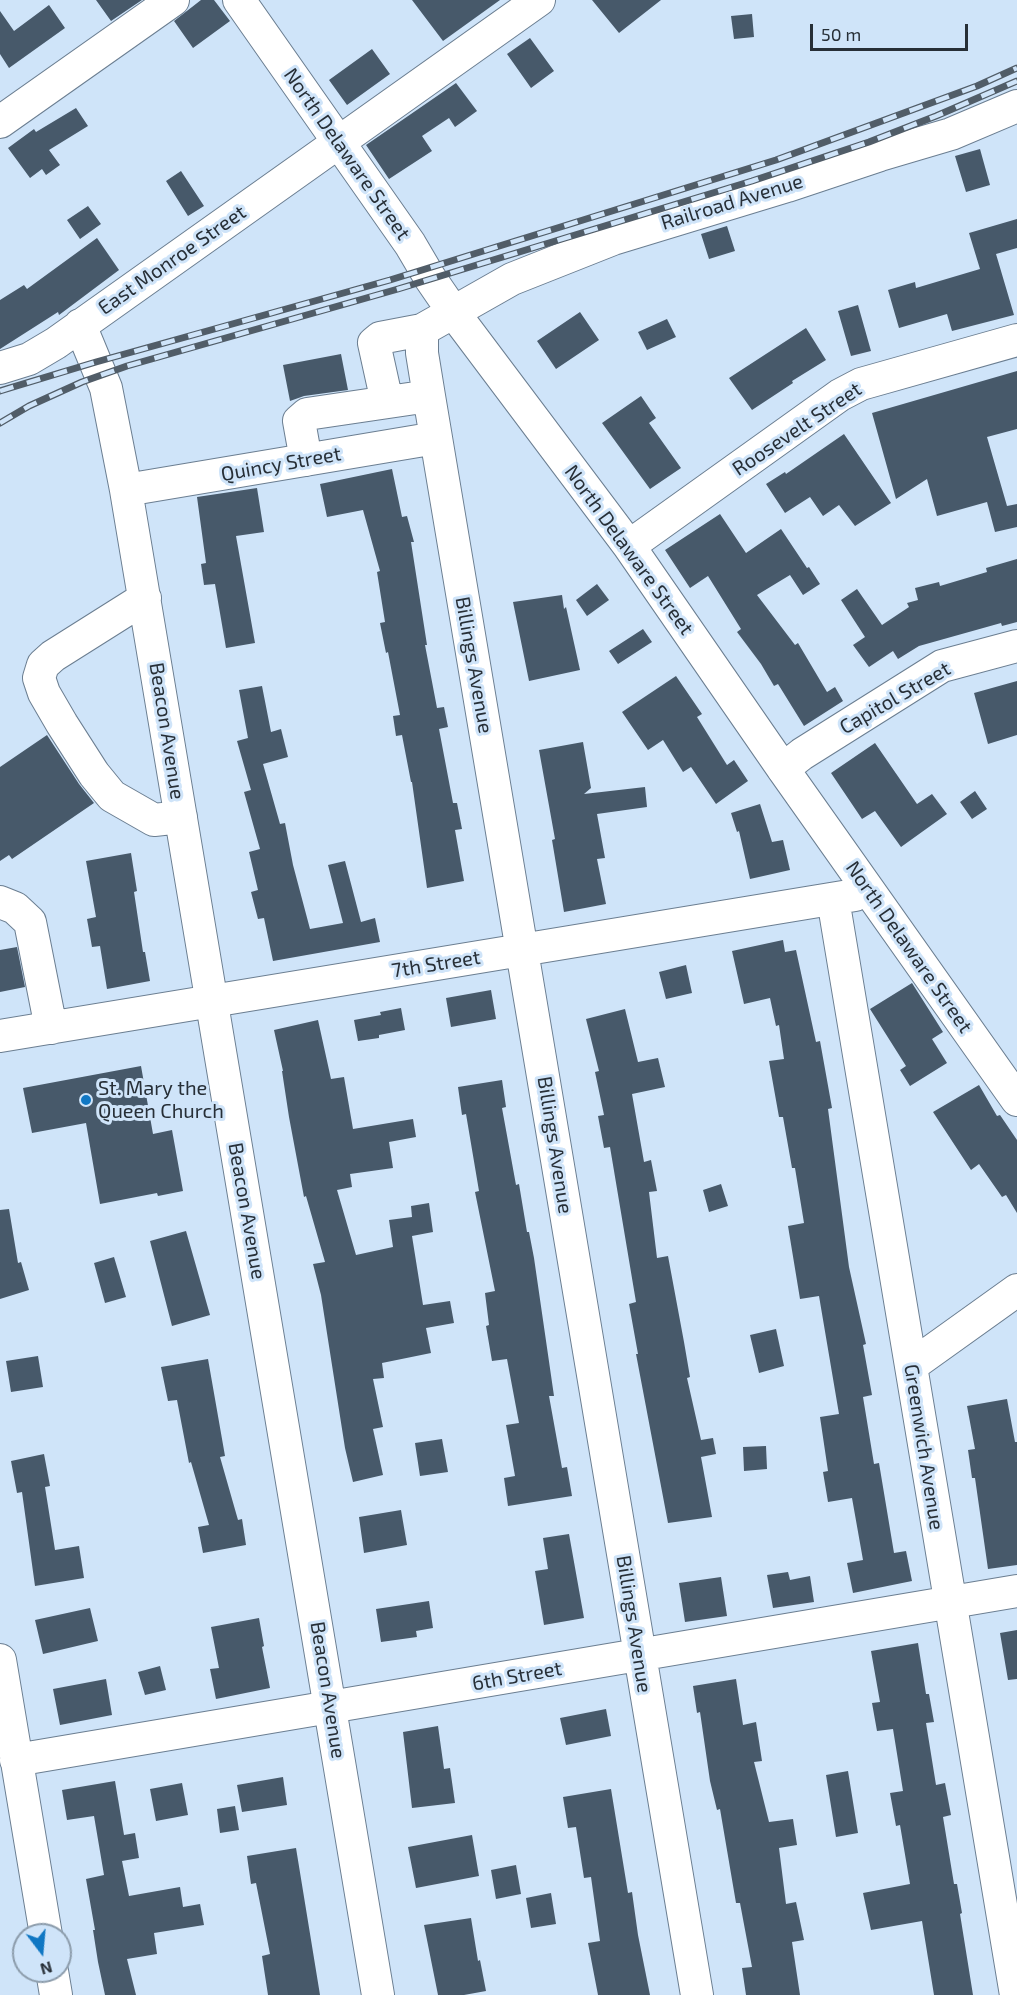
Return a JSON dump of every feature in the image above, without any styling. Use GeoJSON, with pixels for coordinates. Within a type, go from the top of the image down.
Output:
{"type":"FeatureCollection","features":[{"type":"Feature","properties":{"kind":"street"},"geometry":{"type":"LineString","coordinates":[[0,122],[173,0]]}},
{"type":"Feature","properties":{"kind":"street","name":"North Delaware Street"},"geometry":{"type":"LineString","coordinates":[[239,0],[411,244],[430,278],[454,313],[629,546],[1017,1100]]}},
{"type":"Feature","properties":{"kind":"street","name":"East Monroe Street"},"geometry":{"type":"LineString","coordinates":[[0,368],[29,359],[56,343],[538,0]]}},
{"type":"Feature","properties":{"kind":"street","name":"Railroad Avenue"},"geometry":{"type":"LineString","coordinates":[[454,313],[512,279],[613,238],[951,134],[1017,106]]}},
{"type":"Feature","properties":{"kind":"street"},"geometry":{"type":"LineString","coordinates":[[387,402],[374,343],[380,338],[422,330],[454,313]]}},
{"type":"Feature","properties":{"kind":"street","name":"Beacon Avenue"},"geometry":{"type":"LineString","coordinates":[[80,325],[106,388],[126,490],[378,1995]]}},
{"type":"Feature","properties":{"kind":"street","name":"Billings Avenue"},"geometry":{"type":"LineString","coordinates":[[422,330],[422,353],[429,396],[697,1995]]}},
{"type":"Feature","properties":{"kind":"street","name":"Roosevelt Street"},"geometry":{"type":"LineString","coordinates":[[629,546],[840,395],[861,384],[1017,340]]}},
{"type":"Feature","properties":{"kind":"street"},"geometry":{"type":"LineString","coordinates":[[306,460],[299,421],[307,414],[429,396]]}},
{"type":"Feature","properties":{"kind":"street","name":"Quincy Street"},"geometry":{"type":"LineString","coordinates":[[126,490],[436,438]]}},
{"type":"Feature","properties":{"kind":"street"},"geometry":{"type":"LineString","coordinates":[[145,598],[53,656],[43,665],[39,678],[44,693],[62,724],[94,774],[112,796],[154,820],[181,817]]}},
{"type":"Feature","properties":{"kind":"street","name":"Capitol Street"},"geometry":{"type":"LineString","coordinates":[[783,769],[802,754],[942,666],[1017,646]]}},
{"type":"Feature","properties":{"kind":"street","name":"7th Street"},"geometry":{"type":"LineString","coordinates":[[0,1036],[871,893]]}},
{"type":"Feature","properties":{"kind":"street","name":"Greenwich Avenue"},"geometry":{"type":"LineString","coordinates":[[833,899],[1016,1995]]}},
{"type":"Feature","properties":{"kind":"street"},"geometry":{"type":"LineString","coordinates":[[0,902],[15,908],[30,922],[51,1028]]}},
{"type":"Feature","properties":{"kind":"street"},"geometry":{"type":"LineString","coordinates":[[911,1366],[1017,1290]]}},
{"type":"Feature","properties":{"kind":"street","name":"6th Street"},"geometry":{"type":"LineString","coordinates":[[16,1760],[1017,1591]]}},
{"type":"Feature","properties":{"kind":"street"},"geometry":{"type":"LineString","coordinates":[[0,1660],[43,1923]]}},
{"type":"Feature","properties":{"kind":"building"},"geometry":{"type":"Polygon","coordinates":[[[96,0],[142,0],[111,21],[96,0]]]}},
{"type":"Feature","properties":{"kind":"building"},"geometry":{"type":"Polygon","coordinates":[[[201,0],[214,0],[230,21],[193,48],[174,21],[201,0]]]}},
{"type":"Feature","properties":{"kind":"building"},"geometry":{"type":"Polygon","coordinates":[[[412,0],[500,0],[443,41],[412,0]]]}},
{"type":"Feature","properties":{"kind":"building"},"geometry":{"type":"Polygon","coordinates":[[[592,0],[661,0],[619,33],[592,0]]]}},
{"type":"Feature","properties":{"kind":"building"},"geometry":{"type":"Polygon","coordinates":[[[49,5],[65,28],[9,68],[0,54],[0,11],[14,31],[49,5]]]}},
{"type":"Feature","properties":{"kind":"building"},"geometry":{"type":"Polygon","coordinates":[[[752,14],[754,37],[734,39],[731,16],[752,14]]]}},
{"type":"Feature","properties":{"kind":"building"},"geometry":{"type":"Polygon","coordinates":[[[530,38],[554,71],[531,88],[507,54],[530,38]]]}},
{"type":"Feature","properties":{"kind":"building"},"geometry":{"type":"Polygon","coordinates":[[[372,49],[390,74],[347,105],[329,80],[372,49]]]}},
{"type":"Feature","properties":{"kind":"building"},"geometry":{"type":"Polygon","coordinates":[[[456,83],[477,111],[455,127],[449,118],[422,136],[432,151],[389,179],[366,145],[456,83]]]}},
{"type":"Feature","properties":{"kind":"building"},"geometry":{"type":"Polygon","coordinates":[[[76,108],[88,126],[49,150],[60,165],[46,175],[42,169],[30,178],[8,148],[34,129],[36,132],[76,108]]]}},
{"type":"Feature","properties":{"kind":"building"},"geometry":{"type":"Polygon","coordinates":[[[980,149],[990,185],[966,192],[955,156],[980,149]]]}},
{"type":"Feature","properties":{"kind":"building"},"geometry":{"type":"Polygon","coordinates":[[[181,171],[204,206],[188,216],[166,181],[181,171]]]}},
{"type":"Feature","properties":{"kind":"building"},"geometry":{"type":"Polygon","coordinates":[[[88,206],[101,224],[80,239],[67,220],[88,206]]]}},
{"type":"Feature","properties":{"kind":"building"},"geometry":{"type":"Polygon","coordinates":[[[1017,219],[1017,248],[996,254],[1014,315],[952,331],[947,314],[899,328],[888,290],[915,282],[916,288],[980,269],[969,233],[1017,219]]]}},
{"type":"Feature","properties":{"kind":"building"},"geometry":{"type":"Polygon","coordinates":[[[727,226],[735,251],[709,259],[701,234],[727,226]]]}},
{"type":"Feature","properties":{"kind":"building"},"geometry":{"type":"Polygon","coordinates":[[[97,238],[119,270],[59,315],[58,312],[0,349],[0,300],[24,285],[27,289],[97,238]]]}},
{"type":"Feature","properties":{"kind":"building"},"geometry":{"type":"Polygon","coordinates":[[[858,305],[871,351],[851,356],[838,311],[858,305]]]}},
{"type":"Feature","properties":{"kind":"building"},"geometry":{"type":"Polygon","coordinates":[[[580,312],[599,340],[556,369],[537,341],[580,312]]]}},
{"type":"Feature","properties":{"kind":"building"},"geometry":{"type":"Polygon","coordinates":[[[667,319],[676,337],[647,350],[638,332],[667,319]]]}},
{"type":"Feature","properties":{"kind":"building"},"geometry":{"type":"Polygon","coordinates":[[[806,328],[826,360],[752,410],[729,378],[806,328]]]}},
{"type":"Feature","properties":{"kind":"building"},"geometry":{"type":"Polygon","coordinates":[[[341,354],[348,390],[304,396],[290,401],[283,365],[341,354]]]}},
{"type":"Feature","properties":{"kind":"building"},"geometry":{"type":"Polygon","coordinates":[[[1017,371],[1017,429],[987,437],[1007,506],[1017,504],[1017,527],[995,532],[987,502],[937,516],[927,479],[896,499],[872,413],[1017,371]]]}},
{"type":"Feature","properties":{"kind":"building"},"geometry":{"type":"Polygon","coordinates":[[[641,396],[656,418],[649,423],[681,468],[650,489],[602,423],[641,396]]]}},
{"type":"Feature","properties":{"kind":"building"},"geometry":{"type":"Polygon","coordinates":[[[844,434],[891,503],[855,526],[839,505],[823,516],[810,497],[785,513],[766,484],[785,472],[786,474],[844,434]]]}},
{"type":"Feature","properties":{"kind":"building"},"geometry":{"type":"Polygon","coordinates":[[[392,469],[402,517],[407,516],[414,542],[411,542],[427,645],[425,645],[437,708],[444,707],[448,727],[439,729],[453,803],[457,803],[462,829],[455,830],[464,881],[427,888],[412,782],[402,735],[396,736],[393,716],[400,715],[380,623],[385,622],[377,572],[380,571],[363,510],[327,517],[320,484],[392,469]]]}},
{"type":"Feature","properties":{"kind":"building"},"geometry":{"type":"Polygon","coordinates":[[[257,488],[264,532],[236,536],[255,643],[226,648],[215,584],[204,585],[201,564],[206,563],[197,497],[257,488]]]}},
{"type":"Feature","properties":{"kind":"building"},"geometry":{"type":"Polygon","coordinates":[[[720,514],[746,553],[781,529],[820,584],[803,595],[790,575],[757,595],[795,645],[798,643],[827,692],[835,687],[843,701],[804,726],[778,684],[774,686],[737,632],[741,629],[708,576],[690,588],[665,550],[720,514]]]}},
{"type":"Feature","properties":{"kind":"building"},"geometry":{"type":"Polygon","coordinates":[[[1017,559],[1017,622],[1002,626],[1001,623],[919,646],[898,659],[893,651],[869,667],[853,645],[865,637],[841,600],[857,589],[882,625],[909,607],[907,603],[918,600],[915,588],[939,582],[940,586],[987,572],[986,568],[1017,559]]]}},
{"type":"Feature","properties":{"kind":"building"},"geometry":{"type":"Polygon","coordinates":[[[597,584],[609,600],[587,616],[576,600],[597,584]]]}},
{"type":"Feature","properties":{"kind":"building"},"geometry":{"type":"Polygon","coordinates":[[[562,595],[580,670],[529,681],[513,602],[562,595]]]}},
{"type":"Feature","properties":{"kind":"building"},"geometry":{"type":"Polygon","coordinates":[[[643,629],[652,642],[618,664],[609,651],[643,629]]]}},
{"type":"Feature","properties":{"kind":"building"},"geometry":{"type":"Polygon","coordinates":[[[676,676],[702,714],[697,717],[727,765],[734,760],[748,781],[716,804],[691,767],[683,772],[663,740],[648,750],[622,712],[676,676]]]}},
{"type":"Feature","properties":{"kind":"building"},"geometry":{"type":"Polygon","coordinates":[[[1017,681],[1017,735],[988,744],[974,693],[1017,681]]]}},
{"type":"Feature","properties":{"kind":"building"},"geometry":{"type":"Polygon","coordinates":[[[262,686],[271,732],[281,729],[288,757],[263,764],[280,824],[285,823],[293,865],[310,929],[343,923],[328,865],[345,861],[361,922],[375,918],[380,942],[273,961],[264,918],[258,919],[251,892],[258,890],[249,852],[260,849],[244,792],[251,790],[237,741],[248,738],[239,690],[262,686]]]}},
{"type":"Feature","properties":{"kind":"building"},"geometry":{"type":"Polygon","coordinates":[[[47,735],[94,803],[12,859],[9,855],[0,861],[0,767],[47,735]]]}},
{"type":"Feature","properties":{"kind":"building"},"geometry":{"type":"Polygon","coordinates":[[[583,742],[591,788],[584,794],[645,787],[647,807],[597,814],[605,858],[597,859],[606,904],[564,912],[552,840],[555,839],[539,750],[583,742]]]}},
{"type":"Feature","properties":{"kind":"building"},"geometry":{"type":"Polygon","coordinates":[[[875,743],[917,804],[932,794],[947,814],[901,847],[875,811],[862,819],[831,773],[875,743]]]}},
{"type":"Feature","properties":{"kind":"building"},"geometry":{"type":"Polygon","coordinates":[[[975,791],[987,809],[972,819],[960,802],[975,791]]]}},
{"type":"Feature","properties":{"kind":"building"},"geometry":{"type":"Polygon","coordinates":[[[760,804],[772,842],[783,840],[790,870],[750,879],[739,831],[737,832],[731,813],[760,804]]]}},
{"type":"Feature","properties":{"kind":"building"},"geometry":{"type":"Polygon","coordinates":[[[131,853],[137,891],[134,892],[150,981],[107,989],[100,946],[92,947],[87,919],[96,917],[86,861],[131,853]]]}},
{"type":"Feature","properties":{"kind":"building"},"geometry":{"type":"Polygon","coordinates":[[[783,940],[785,952],[796,950],[816,1042],[820,1041],[832,1108],[828,1109],[849,1267],[866,1344],[863,1345],[872,1395],[863,1397],[874,1464],[879,1463],[894,1553],[906,1551],[912,1581],[853,1593],[847,1563],[863,1560],[852,1498],[828,1502],[823,1472],[828,1471],[820,1417],[839,1414],[819,1296],[800,1299],[788,1226],[804,1223],[795,1168],[792,1168],[783,1117],[779,1117],[769,1061],[784,1059],[779,1025],[776,1026],[770,998],[744,1004],[732,951],[783,940]]]}},
{"type":"Feature","properties":{"kind":"building"},"geometry":{"type":"Polygon","coordinates":[[[17,947],[25,987],[0,992],[0,950],[17,947]]]}},
{"type":"Feature","properties":{"kind":"building"},"geometry":{"type":"Polygon","coordinates":[[[686,965],[692,993],[666,999],[659,972],[686,965]]]}},
{"type":"Feature","properties":{"kind":"building"},"geometry":{"type":"Polygon","coordinates":[[[912,983],[943,1032],[932,1039],[947,1063],[910,1086],[900,1070],[906,1066],[870,1009],[912,983]]]}},
{"type":"Feature","properties":{"kind":"building"},"geometry":{"type":"Polygon","coordinates":[[[491,990],[496,1019],[451,1027],[446,998],[491,990]]]}},
{"type":"Feature","properties":{"kind":"building"},"geometry":{"type":"Polygon","coordinates":[[[401,1008],[405,1030],[379,1035],[379,1038],[358,1041],[354,1020],[381,1015],[380,1012],[401,1008]]]}},
{"type":"Feature","properties":{"kind":"building"},"geometry":{"type":"Polygon","coordinates":[[[625,1009],[638,1062],[658,1058],[665,1087],[632,1094],[644,1162],[651,1160],[657,1191],[649,1192],[657,1258],[668,1256],[690,1377],[687,1378],[701,1440],[713,1438],[716,1454],[701,1457],[712,1517],[668,1523],[636,1354],[638,1354],[629,1304],[636,1302],[610,1147],[604,1148],[598,1116],[604,1115],[595,1072],[599,1071],[586,1019],[625,1009]]]}},
{"type":"Feature","properties":{"kind":"building"},"geometry":{"type":"Polygon","coordinates":[[[318,1020],[331,1079],[344,1077],[353,1129],[413,1119],[416,1137],[389,1142],[393,1168],[350,1174],[352,1187],[337,1190],[356,1255],[393,1247],[389,1220],[412,1217],[411,1206],[429,1203],[433,1232],[412,1236],[423,1305],[450,1301],[454,1323],[426,1328],[431,1353],[382,1363],[384,1378],[373,1379],[383,1427],[373,1429],[383,1475],[353,1482],[345,1448],[321,1295],[313,1264],[325,1262],[306,1196],[304,1197],[274,1030],[318,1020]]]}},
{"type":"Feature","properties":{"kind":"building"},"geometry":{"type":"Polygon","coordinates":[[[141,1066],[153,1134],[172,1130],[183,1191],[158,1196],[157,1193],[100,1204],[86,1123],[32,1133],[23,1088],[141,1066]]]}},
{"type":"Feature","properties":{"kind":"building"},"geometry":{"type":"Polygon","coordinates":[[[502,1080],[506,1107],[502,1108],[516,1185],[519,1184],[534,1258],[554,1396],[549,1396],[562,1468],[567,1467],[572,1496],[508,1506],[504,1478],[515,1476],[506,1425],[519,1423],[507,1359],[492,1361],[486,1326],[489,1325],[485,1293],[495,1291],[475,1192],[479,1191],[466,1114],[462,1115],[458,1087],[502,1080]]]}},
{"type":"Feature","properties":{"kind":"building"},"geometry":{"type":"Polygon","coordinates":[[[979,1085],[997,1116],[1000,1115],[1017,1140],[1017,1213],[1006,1195],[1002,1197],[979,1164],[971,1170],[933,1112],[979,1085]]]}},
{"type":"Feature","properties":{"kind":"building"},"geometry":{"type":"Polygon","coordinates":[[[721,1184],[728,1206],[709,1212],[703,1190],[721,1184]]]}},
{"type":"Feature","properties":{"kind":"building"},"geometry":{"type":"Polygon","coordinates":[[[9,1209],[18,1263],[21,1262],[29,1290],[0,1299],[0,1210],[9,1209]]]}},
{"type":"Feature","properties":{"kind":"building"},"geometry":{"type":"Polygon","coordinates":[[[186,1231],[210,1315],[172,1326],[150,1241],[186,1231]]]}},
{"type":"Feature","properties":{"kind":"building"},"geometry":{"type":"Polygon","coordinates":[[[114,1257],[126,1297],[105,1303],[94,1263],[114,1257]]]}},
{"type":"Feature","properties":{"kind":"building"},"geometry":{"type":"Polygon","coordinates":[[[776,1329],[784,1366],[759,1373],[750,1335],[776,1329]]]}},
{"type":"Feature","properties":{"kind":"building"},"geometry":{"type":"Polygon","coordinates":[[[38,1356],[43,1387],[11,1392],[6,1361],[38,1356]]]}},
{"type":"Feature","properties":{"kind":"building"},"geometry":{"type":"Polygon","coordinates":[[[208,1359],[225,1456],[220,1457],[238,1520],[242,1519],[246,1545],[203,1553],[198,1527],[209,1525],[191,1462],[189,1463],[177,1400],[168,1401],[161,1367],[208,1359]]]}},
{"type":"Feature","properties":{"kind":"building"},"geometry":{"type":"Polygon","coordinates":[[[1007,1399],[1015,1442],[1017,1442],[1017,1565],[988,1569],[975,1478],[972,1478],[968,1450],[975,1449],[967,1406],[1007,1399]]]}},
{"type":"Feature","properties":{"kind":"building"},"geometry":{"type":"Polygon","coordinates":[[[442,1439],[448,1472],[420,1476],[415,1443],[442,1439]]]}},
{"type":"Feature","properties":{"kind":"building"},"geometry":{"type":"Polygon","coordinates":[[[766,1446],[767,1469],[744,1471],[743,1447],[766,1446]]]}},
{"type":"Feature","properties":{"kind":"building"},"geometry":{"type":"Polygon","coordinates":[[[44,1454],[50,1486],[45,1487],[55,1550],[79,1546],[84,1578],[35,1586],[22,1492],[17,1493],[11,1461],[44,1454]]]}},
{"type":"Feature","properties":{"kind":"building"},"geometry":{"type":"Polygon","coordinates":[[[401,1510],[407,1545],[364,1553],[359,1517],[401,1510]]]}},
{"type":"Feature","properties":{"kind":"building"},"geometry":{"type":"Polygon","coordinates":[[[569,1534],[584,1618],[544,1625],[535,1571],[548,1569],[543,1538],[569,1534]]]}},
{"type":"Feature","properties":{"kind":"building"},"geometry":{"type":"Polygon","coordinates":[[[788,1572],[790,1580],[810,1576],[814,1602],[773,1608],[767,1575],[788,1572]]]}},
{"type":"Feature","properties":{"kind":"building"},"geometry":{"type":"Polygon","coordinates":[[[721,1577],[727,1616],[685,1622],[679,1583],[721,1577]]]}},
{"type":"Feature","properties":{"kind":"building"},"geometry":{"type":"Polygon","coordinates":[[[429,1601],[433,1628],[416,1631],[417,1637],[381,1642],[376,1609],[429,1601]]]}},
{"type":"Feature","properties":{"kind":"building"},"geometry":{"type":"Polygon","coordinates":[[[90,1608],[98,1641],[43,1654],[35,1620],[90,1608]]]}},
{"type":"Feature","properties":{"kind":"building"},"geometry":{"type":"Polygon","coordinates":[[[259,1618],[270,1688],[216,1699],[210,1669],[219,1668],[211,1627],[259,1618]]]}},
{"type":"Feature","properties":{"kind":"building"},"geometry":{"type":"Polygon","coordinates":[[[1017,1630],[1017,1679],[1008,1680],[1000,1633],[1017,1630]]]}},
{"type":"Feature","properties":{"kind":"building"},"geometry":{"type":"Polygon","coordinates":[[[918,1643],[926,1694],[929,1694],[934,1722],[926,1723],[936,1785],[945,1783],[951,1815],[943,1817],[954,1884],[957,1884],[962,1913],[960,1914],[973,1995],[934,1995],[922,1921],[871,1930],[863,1893],[910,1884],[900,1825],[896,1826],[890,1793],[903,1791],[893,1729],[877,1731],[872,1703],[880,1702],[871,1651],[918,1643]]]}},
{"type":"Feature","properties":{"kind":"building"},"geometry":{"type":"Polygon","coordinates":[[[160,1666],[166,1690],[145,1695],[138,1672],[160,1666]]]}},
{"type":"Feature","properties":{"kind":"building"},"geometry":{"type":"Polygon","coordinates":[[[106,1679],[112,1715],[60,1725],[53,1689],[106,1679]]]}},
{"type":"Feature","properties":{"kind":"building"},"geometry":{"type":"Polygon","coordinates":[[[736,1679],[743,1725],[756,1722],[762,1761],[754,1762],[769,1822],[793,1819],[797,1845],[779,1848],[786,1904],[796,1902],[804,1940],[792,1942],[800,1995],[746,1995],[742,1968],[752,1967],[740,1903],[736,1903],[720,1809],[717,1810],[710,1781],[700,1712],[697,1713],[693,1686],[736,1679]]]}},
{"type":"Feature","properties":{"kind":"building"},"geometry":{"type":"Polygon","coordinates":[[[606,1709],[611,1736],[566,1745],[560,1718],[606,1709]]]}},
{"type":"Feature","properties":{"kind":"building"},"geometry":{"type":"Polygon","coordinates":[[[438,1726],[444,1769],[450,1768],[455,1803],[412,1808],[403,1732],[438,1726]]]}},
{"type":"Feature","properties":{"kind":"building"},"geometry":{"type":"Polygon","coordinates":[[[848,1771],[858,1833],[836,1837],[826,1775],[848,1771]]]}},
{"type":"Feature","properties":{"kind":"building"},"geometry":{"type":"Polygon","coordinates":[[[283,1777],[287,1805],[242,1812],[237,1785],[283,1777]]]}},
{"type":"Feature","properties":{"kind":"building"},"geometry":{"type":"Polygon","coordinates":[[[115,1781],[124,1835],[135,1833],[139,1858],[122,1861],[129,1896],[180,1887],[183,1907],[200,1904],[204,1925],[154,1933],[157,1954],[127,1959],[136,1995],[105,1995],[86,1879],[104,1875],[94,1816],[67,1820],[62,1790],[115,1781]]]}},
{"type":"Feature","properties":{"kind":"building"},"geometry":{"type":"Polygon","coordinates":[[[182,1783],[188,1815],[156,1821],[150,1789],[182,1783]]]}},
{"type":"Feature","properties":{"kind":"building"},"geometry":{"type":"Polygon","coordinates":[[[611,1789],[628,1893],[632,1892],[650,1995],[598,1995],[588,1943],[600,1941],[591,1877],[584,1878],[576,1827],[568,1828],[563,1797],[611,1789]]]}},
{"type":"Feature","properties":{"kind":"building"},"geometry":{"type":"Polygon","coordinates":[[[235,1806],[239,1830],[220,1833],[217,1809],[235,1806]]]}},
{"type":"Feature","properties":{"kind":"building"},"geometry":{"type":"Polygon","coordinates":[[[472,1835],[479,1876],[416,1888],[408,1847],[472,1835]]]}},
{"type":"Feature","properties":{"kind":"building"},"geometry":{"type":"Polygon","coordinates":[[[296,1848],[320,1995],[268,1995],[262,1956],[270,1954],[256,1883],[251,1884],[247,1856],[296,1848]]]}},
{"type":"Feature","properties":{"kind":"building"},"geometry":{"type":"Polygon","coordinates":[[[516,1865],[521,1894],[496,1899],[491,1870],[516,1865]]]}},
{"type":"Feature","properties":{"kind":"building"},"geometry":{"type":"Polygon","coordinates":[[[551,1893],[556,1924],[531,1928],[526,1898],[551,1893]]]}},
{"type":"Feature","properties":{"kind":"building"},"geometry":{"type":"Polygon","coordinates":[[[471,1918],[486,1991],[464,1995],[438,1995],[424,1925],[471,1918]]]}},
{"type":"Feature","properties":{"kind":"railway"},"geometry":{"type":"LineString","coordinates":[[0,391],[390,280],[776,160],[977,86],[1017,68]]}},
{"type":"Feature","properties":{"kind":"railway"},"geometry":{"type":"LineString","coordinates":[[0,423],[29,406],[82,382],[127,366],[398,289],[752,181],[869,142],[1017,81]]}},
{"type":"Feature","properties":{"kind":"place","name":"St. Mary the Queen Church"},"geometry":{"type":"Point","coordinates":[86,1100]}}]}
